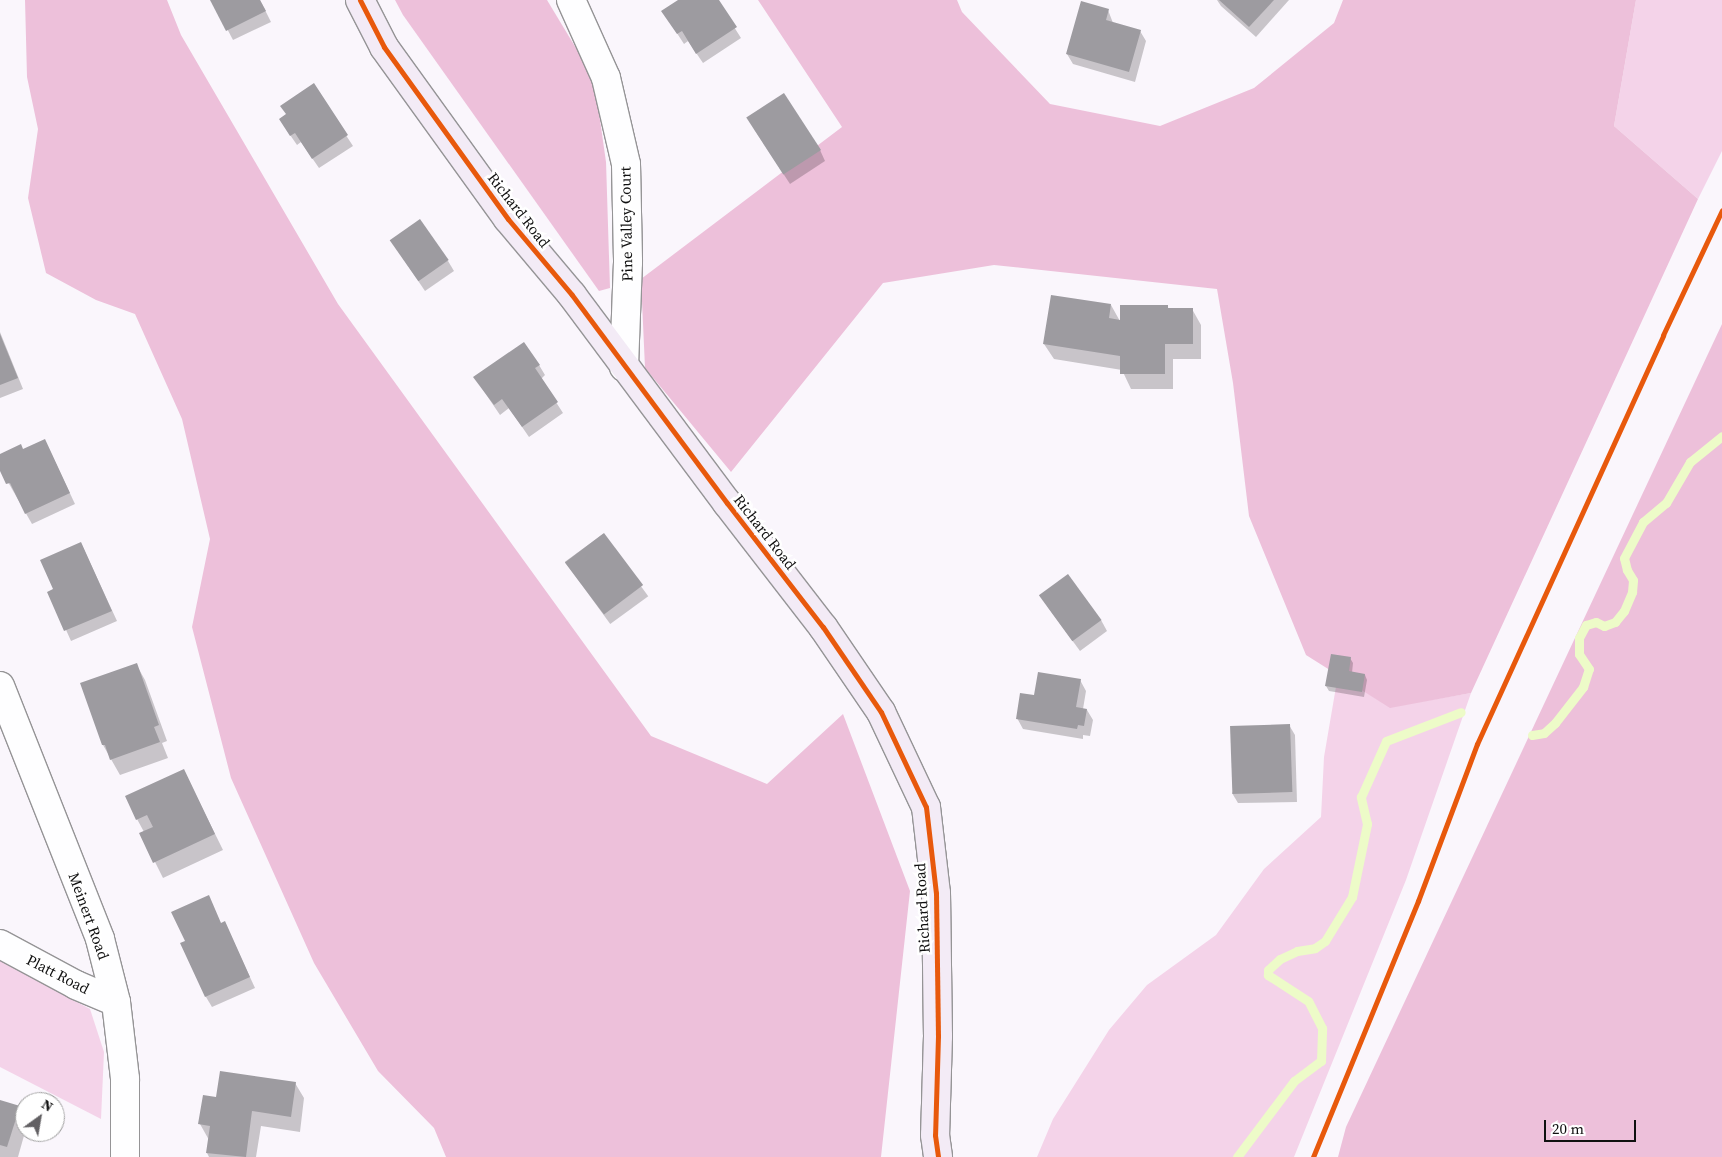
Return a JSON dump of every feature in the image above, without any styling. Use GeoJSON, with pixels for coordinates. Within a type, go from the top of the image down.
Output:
{"type":"FeatureCollection","features":[{"type":"Feature","properties":{"kind":"street","name":"Richard Road"},"geometry":{"type":"LineString","coordinates":[[360,0],[384,47],[508,219],[572,295],[624,367],[828,634],[881,712],[926,807],[936,893],[938,1036],[935,1135],[938,1157]]}},
{"type":"Feature","properties":{"kind":"street","name":"Pine Valley Court"},"geometry":{"type":"LineString","coordinates":[[571,0],[606,78],[626,164],[628,262],[624,367]]}},
{"type":"Feature","properties":{"kind":"street","name":"Meinert Road"},"geometry":{"type":"LineString","coordinates":[[0,686],[100,939],[116,1002],[125,1079],[125,1157]]}},
{"type":"Feature","properties":{"kind":"street","name":"Platt Road"},"geometry":{"type":"LineString","coordinates":[[0,944],[76,985],[116,1002]]}},
{"type":"Feature","properties":{"kind":"shaded area"},"geometry":{"type":"Polygon","coordinates":[[[25,0],[167,0],[181,35],[338,304],[651,736],[767,784],[843,714],[910,891],[881,1157],[446,1157],[434,1128],[378,1071],[314,963],[231,778],[192,627],[210,539],[182,419],[135,314],[96,300],[46,273],[28,198],[38,129],[27,77],[25,0]]]}},
{"type":"Feature","properties":{"kind":"shaded area"},"geometry":{"type":"Polygon","coordinates":[[[395,0],[547,0],[594,78],[606,162],[610,288],[599,291],[403,15],[395,0]]]}},
{"type":"Feature","properties":{"kind":"shaded area"},"geometry":{"type":"Polygon","coordinates":[[[758,0],[957,0],[962,12],[1050,104],[1160,126],[1254,88],[1334,23],[1343,0],[1636,0],[1614,126],[1698,199],[1471,693],[1390,708],[1306,655],[1249,516],[1233,383],[1217,289],[994,265],[883,283],[731,472],[645,368],[641,279],[842,127],[758,0]]]}},
{"type":"Feature","properties":{"kind":"shaded area"},"geometry":{"type":"Polygon","coordinates":[[[1636,0],[1722,0],[1722,151],[1698,199],[1614,126],[1636,0]]]}},
{"type":"Feature","properties":{"kind":"shaded area"},"geometry":{"type":"Polygon","coordinates":[[[1722,324],[1722,1157],[1338,1157],[1346,1127],[1722,324]]]}},
{"type":"Feature","properties":{"kind":"shaded area"},"geometry":{"type":"Polygon","coordinates":[[[1338,675],[1390,707],[1471,693],[1406,880],[1294,1157],[1037,1157],[1053,1119],[1109,1030],[1147,985],[1216,935],[1264,869],[1321,817],[1324,757],[1338,675]]]}},
{"type":"Feature","properties":{"kind":"shaded area"},"geometry":{"type":"Polygon","coordinates":[[[0,961],[90,1009],[104,1052],[101,1119],[65,1100],[65,1092],[49,1092],[0,1067],[0,961]]]}},
{"type":"Feature","properties":{"kind":"building"},"geometry":{"type":"Polygon","coordinates":[[[210,0],[260,0],[266,11],[226,31],[210,0]]]}},
{"type":"Feature","properties":{"kind":"building"},"geometry":{"type":"Polygon","coordinates":[[[678,0],[719,0],[737,27],[696,54],[682,31],[677,34],[661,11],[678,0]]]}},
{"type":"Feature","properties":{"kind":"building"},"geometry":{"type":"Polygon","coordinates":[[[1219,0],[1274,0],[1249,27],[1219,0]]]}},
{"type":"Feature","properties":{"kind":"building"},"geometry":{"type":"Polygon","coordinates":[[[1081,1],[1109,9],[1106,20],[1141,30],[1129,72],[1066,54],[1081,1]]]}},
{"type":"Feature","properties":{"kind":"building"},"geometry":{"type":"Polygon","coordinates":[[[314,83],[348,135],[312,159],[295,133],[290,136],[279,119],[286,114],[280,106],[314,83]]]}},
{"type":"Feature","properties":{"kind":"building"},"geometry":{"type":"Polygon","coordinates":[[[784,93],[821,150],[783,175],[746,118],[784,93]]]}},
{"type":"Feature","properties":{"kind":"building"},"geometry":{"type":"Polygon","coordinates":[[[420,219],[449,260],[418,281],[390,240],[420,219]]]}},
{"type":"Feature","properties":{"kind":"building"},"geometry":{"type":"Polygon","coordinates":[[[1051,295],[1111,304],[1109,318],[1120,320],[1120,305],[1168,305],[1168,308],[1193,308],[1193,344],[1165,344],[1165,374],[1120,374],[1120,356],[1043,344],[1051,295]]]}},
{"type":"Feature","properties":{"kind":"building"},"geometry":{"type":"Polygon","coordinates":[[[0,334],[18,378],[0,385],[0,334]]]}},
{"type":"Feature","properties":{"kind":"building"},"geometry":{"type":"Polygon","coordinates":[[[524,342],[540,365],[535,368],[558,402],[522,427],[502,399],[494,405],[473,377],[524,342]]]}},
{"type":"Feature","properties":{"kind":"building"},"geometry":{"type":"Polygon","coordinates":[[[45,439],[70,493],[25,514],[10,483],[6,484],[0,471],[0,454],[21,444],[23,449],[45,439]]]}},
{"type":"Feature","properties":{"kind":"building"},"geometry":{"type":"Polygon","coordinates":[[[604,533],[643,585],[604,614],[565,562],[604,533]]]}},
{"type":"Feature","properties":{"kind":"building"},"geometry":{"type":"Polygon","coordinates":[[[81,542],[112,611],[64,631],[47,592],[53,589],[40,560],[81,542]]]}},
{"type":"Feature","properties":{"kind":"building"},"geometry":{"type":"Polygon","coordinates":[[[1068,574],[1102,620],[1072,641],[1039,595],[1068,574]]]}},
{"type":"Feature","properties":{"kind":"building"},"geometry":{"type":"Polygon","coordinates":[[[1331,654],[1351,657],[1349,671],[1365,674],[1362,692],[1325,686],[1331,654]]]}},
{"type":"Feature","properties":{"kind":"building"},"geometry":{"type":"Polygon","coordinates":[[[137,663],[159,725],[154,727],[160,742],[110,760],[105,745],[102,745],[80,683],[137,663]]]}},
{"type":"Feature","properties":{"kind":"building"},"geometry":{"type":"Polygon","coordinates":[[[1038,672],[1081,679],[1076,707],[1087,709],[1084,726],[1078,725],[1077,729],[1016,719],[1020,693],[1034,695],[1038,672]]]}},
{"type":"Feature","properties":{"kind":"building"},"geometry":{"type":"Polygon","coordinates":[[[1290,724],[1292,792],[1232,794],[1230,726],[1290,724]]]}},
{"type":"Feature","properties":{"kind":"building"},"geometry":{"type":"Polygon","coordinates":[[[184,769],[215,834],[153,863],[139,833],[153,827],[147,815],[136,820],[125,796],[184,769]]]}},
{"type":"Feature","properties":{"kind":"building"},"geometry":{"type":"Polygon","coordinates":[[[209,895],[221,923],[225,921],[250,977],[205,997],[180,943],[185,941],[171,912],[209,895]]]}},
{"type":"Feature","properties":{"kind":"building"},"geometry":{"type":"Polygon","coordinates":[[[220,1071],[296,1082],[291,1117],[252,1111],[246,1157],[206,1153],[210,1126],[198,1124],[203,1095],[216,1097],[220,1071]]]}},
{"type":"Feature","properties":{"kind":"building"},"geometry":{"type":"Polygon","coordinates":[[[0,1100],[15,1104],[15,1122],[7,1147],[0,1145],[0,1100]]]}},
{"type":"Feature","properties":{"kind":"waterway"},"geometry":{"type":"LineString","coordinates":[[1532,735],[1544,733],[1555,723],[1583,687],[1589,669],[1579,654],[1579,638],[1586,625],[1596,622],[1604,626],[1615,622],[1624,611],[1632,592],[1633,580],[1627,570],[1624,558],[1643,522],[1666,503],[1690,462],[1722,436]]}},
{"type":"Feature","properties":{"kind":"waterway"},"geometry":{"type":"LineString","coordinates":[[1237,1157],[1294,1081],[1321,1061],[1322,1028],[1308,1001],[1268,975],[1268,970],[1280,959],[1297,951],[1315,948],[1325,941],[1352,897],[1367,824],[1361,797],[1386,741],[1461,712]]}},
{"type":"Feature","properties":{"kind":"cycle path"},"geometry":{"type":"LineString","coordinates":[[360,0],[384,47],[508,219],[572,295],[727,503],[823,627],[881,712],[926,807],[936,893],[938,1036],[935,1135],[938,1157]]}},
{"type":"Feature","properties":{"kind":"cycle path"},"geometry":{"type":"LineString","coordinates":[[1313,1157],[1418,901],[1477,744],[1722,210]]}}]}
